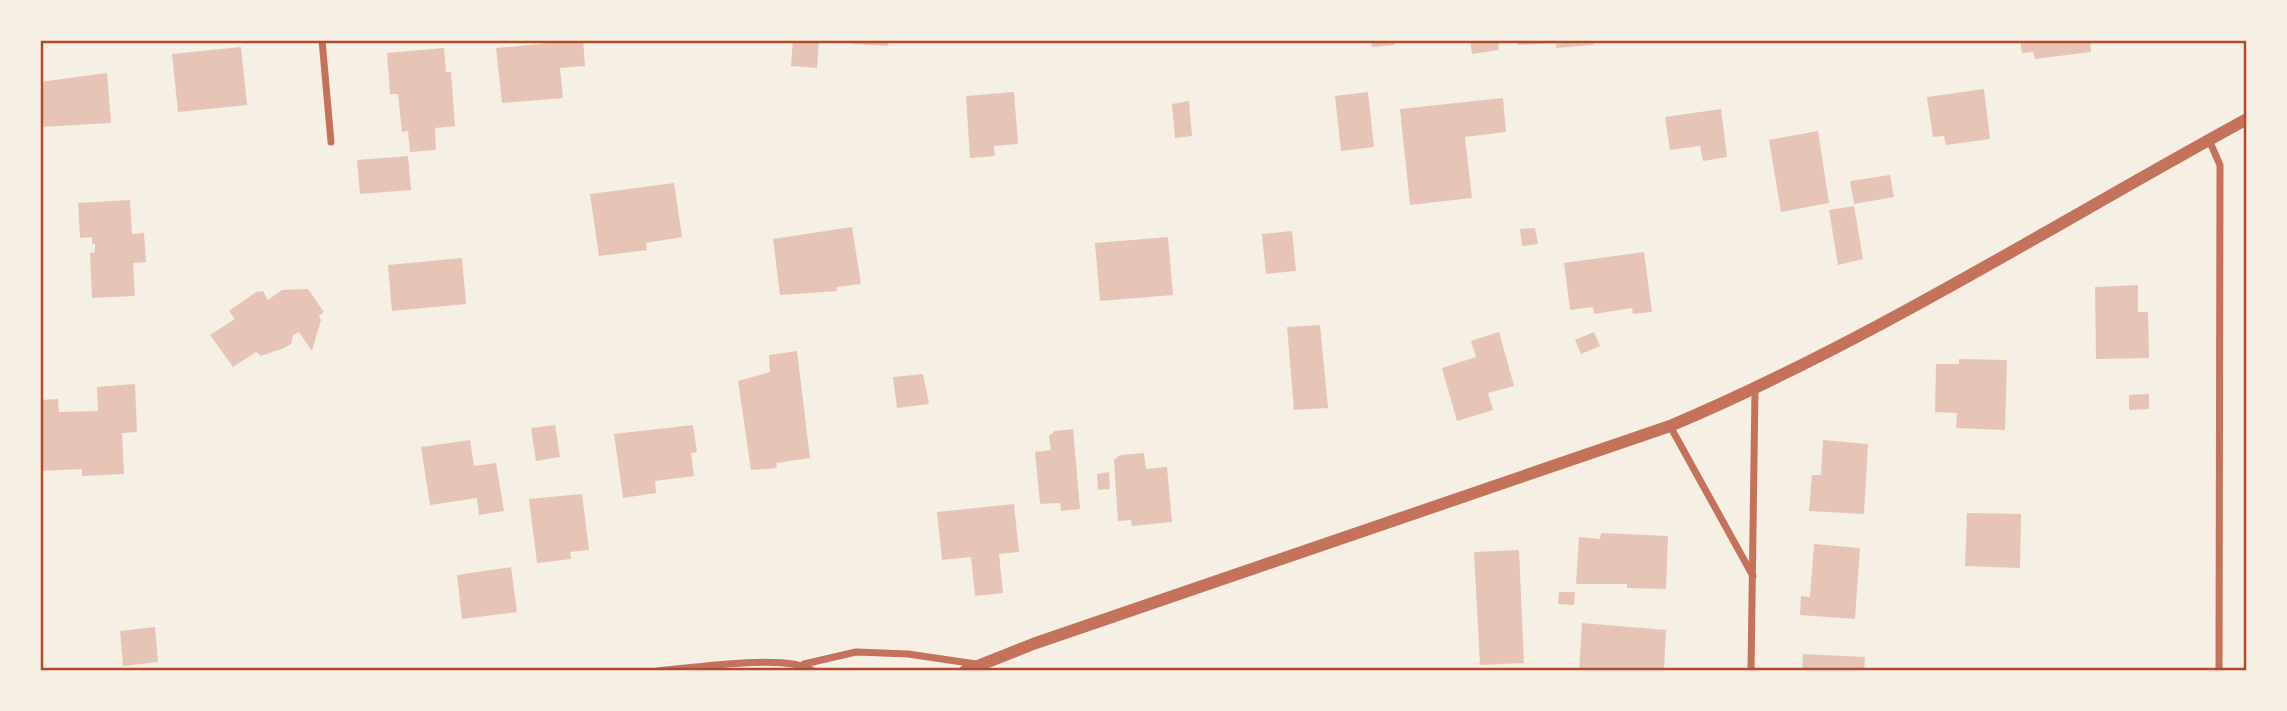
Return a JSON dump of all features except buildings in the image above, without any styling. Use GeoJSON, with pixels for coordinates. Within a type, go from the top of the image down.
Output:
{"type":"FeatureCollection","features":[{"type":"Feature","properties":{"kind":"street"},"geometry":{"type":"LineString","coordinates":[[322,40],[331,142]]}},
{"type":"Feature","properties":{"kind":"street"},"geometry":{"type":"LineString","coordinates":[[658,671],[753,663],[804,664],[856,653],[908,654],[973,669],[1670,426],[1755,390],[1845,344],[2247,119]]}},
{"type":"Feature","properties":{"kind":"street"},"geometry":{"type":"LineString","coordinates":[[2209,139],[2220,165],[2219,671]]}},
{"type":"Feature","properties":{"kind":"street"},"geometry":{"type":"LineString","coordinates":[[1751,671],[1755,390]]}},
{"type":"Feature","properties":{"kind":"street"},"geometry":{"type":"LineString","coordinates":[[1670,426],[1754,577]]}},
{"type":"Feature","properties":{"kind":"street"},"geometry":{"type":"LineString","coordinates":[[804,664],[813,671]]}}]}
